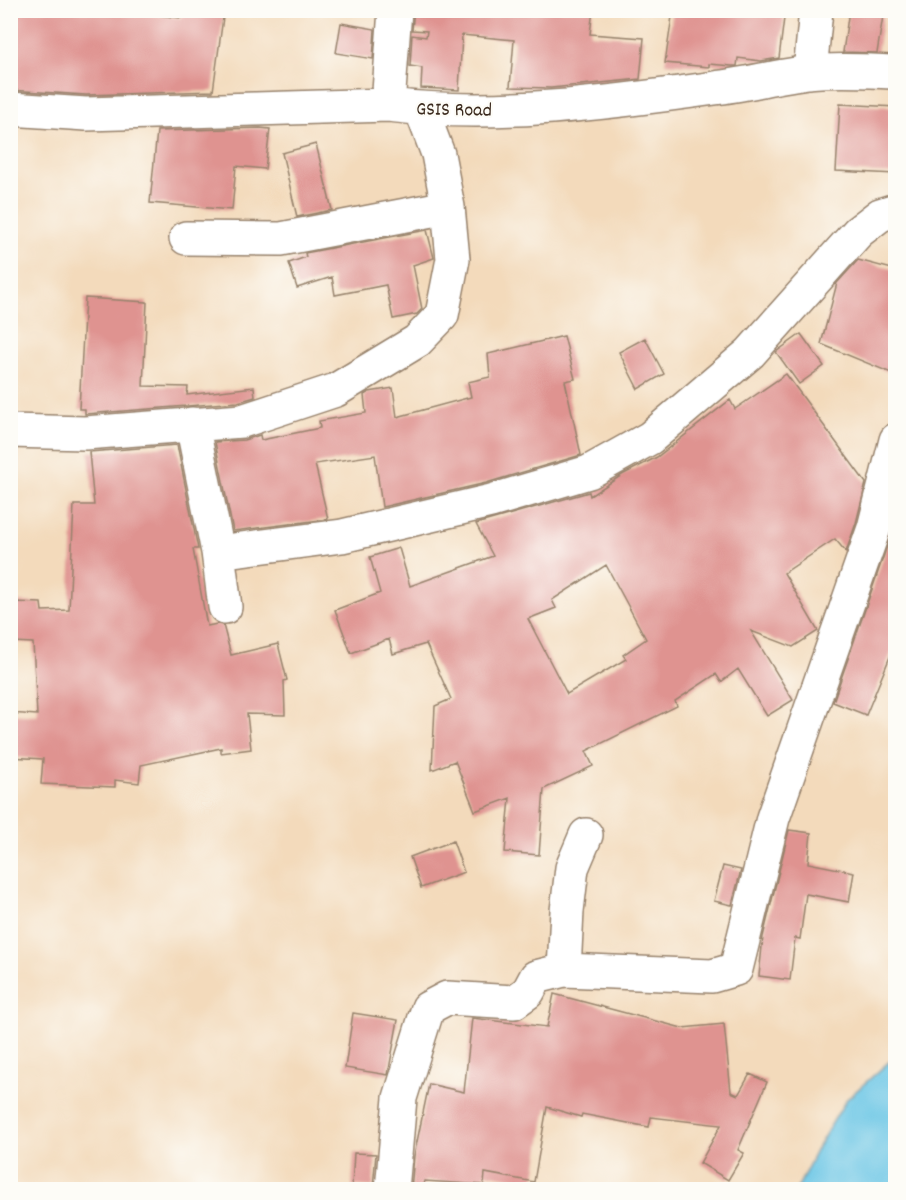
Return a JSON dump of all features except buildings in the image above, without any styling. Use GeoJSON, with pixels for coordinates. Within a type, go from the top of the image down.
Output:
{"type":"FeatureCollection","features":[{"type":"Feature","properties":{"kind":"street"},"geometry":{"type":"LineString","coordinates":[[388,105],[395,10]]}},
{"type":"Feature","properties":{"kind":"street"},"geometry":{"type":"LineString","coordinates":[[810,72],[816,10]]}},
{"type":"Feature","properties":{"kind":"street","name":"GSIS Road"},"geometry":{"type":"LineString","coordinates":[[10,109],[86,114],[388,105],[421,109],[514,108],[601,102],[716,88],[810,72],[896,72]]}},
{"type":"Feature","properties":{"kind":"street"},"geometry":{"type":"LineString","coordinates":[[10,431],[85,433],[242,421],[336,390],[417,341],[442,315],[453,259],[448,207],[438,154],[421,109]]}},
{"type":"Feature","properties":{"kind":"street"},"geometry":{"type":"LineString","coordinates":[[186,238],[281,239],[448,207]]}},
{"type":"Feature","properties":{"kind":"street"},"geometry":{"type":"LineString","coordinates":[[218,552],[342,536],[491,501],[589,472],[650,438],[750,353],[858,231],[880,215],[896,210]]}},
{"type":"Feature","properties":{"kind":"street"},"geometry":{"type":"LineString","coordinates":[[192,424],[218,552],[225,608]]}},
{"type":"Feature","properties":{"kind":"street"},"geometry":{"type":"LineString","coordinates":[[392,1190],[400,1098],[428,1008],[447,998],[514,1002],[528,992],[536,977],[564,970],[712,976],[736,969],[773,818],[874,528],[896,440]]}},
{"type":"Feature","properties":{"kind":"street"},"geometry":{"type":"LineString","coordinates":[[564,970],[572,868],[586,835]]}},
{"type":"Feature","properties":{"kind":"water"},"geometry":{"type":"Polygon","coordinates":[[[895,1060],[895,1189],[797,1189],[819,1145],[846,1100],[889,1062],[895,1060]]]}}]}
